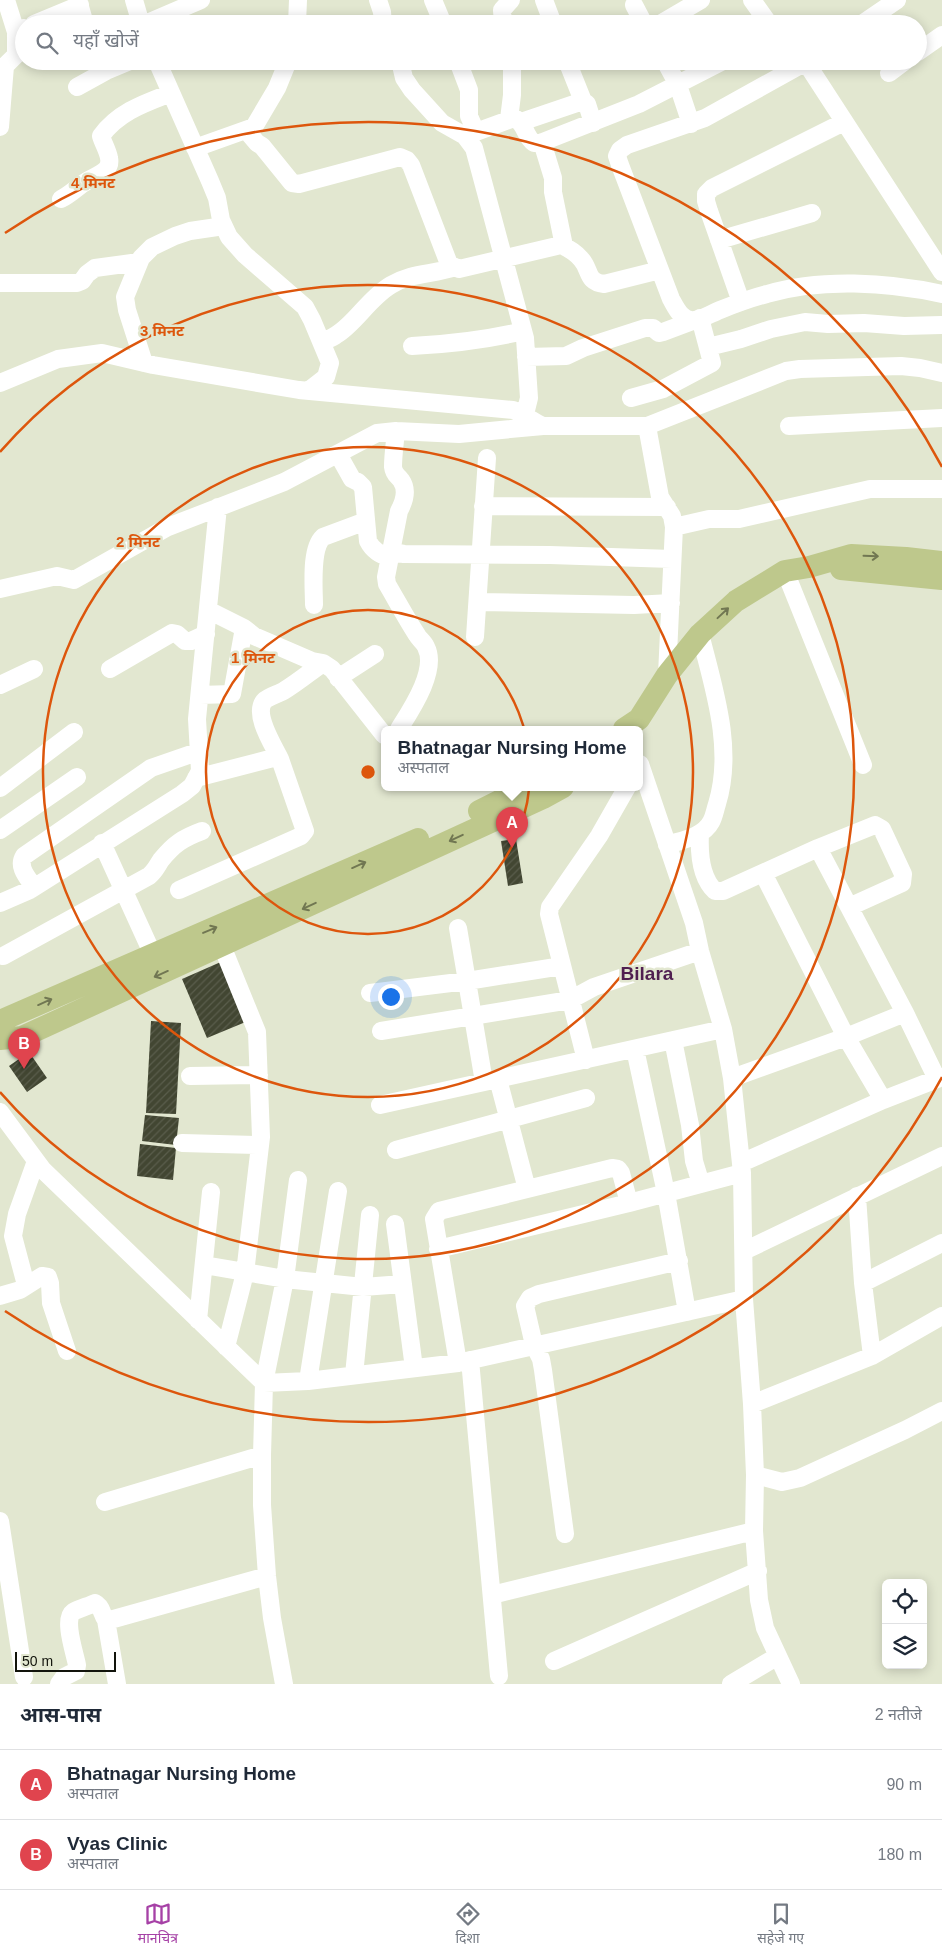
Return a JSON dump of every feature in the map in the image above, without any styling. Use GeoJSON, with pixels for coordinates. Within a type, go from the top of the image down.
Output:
{"type":"FeatureCollection","features":[{"type":"Feature","properties":{"kind":"main road"},"geometry":{"type":"LineString","coordinates":[[634,726],[668,675],[700,634],[736,601],[785,571],[809,567],[851,555],[942,562]]}},
{"type":"Feature","properties":{"kind":"main road"},"geometry":{"type":"LineString","coordinates":[[809,567],[942,579]]}},
{"type":"Feature","properties":{"kind":"main road"},"geometry":{"type":"LineString","coordinates":[[0,1021],[320,883],[484,809],[519,791]]}},
{"type":"Feature","properties":{"kind":"main road"},"geometry":{"type":"LineString","coordinates":[[0,1039],[22,1037],[556,791]]}},
{"type":"Feature","properties":{"kind":"street"},"geometry":{"type":"LineString","coordinates":[[6,0],[15,19]]}},
{"type":"Feature","properties":{"kind":"street"},"geometry":{"type":"LineString","coordinates":[[134,0],[138,15]]}},
{"type":"Feature","properties":{"kind":"street"},"geometry":{"type":"LineString","coordinates":[[166,15],[201,0]]}},
{"type":"Feature","properties":{"kind":"street"},"geometry":{"type":"LineString","coordinates":[[297,15],[298,0]]}},
{"type":"Feature","properties":{"kind":"street"},"geometry":{"type":"LineString","coordinates":[[378,0],[382,15]]}},
{"type":"Feature","properties":{"kind":"street"},"geometry":{"type":"LineString","coordinates":[[502,15],[502,10],[511,0]]}},
{"type":"Feature","properties":{"kind":"street"},"geometry":{"type":"LineString","coordinates":[[544,0],[550,15]]}},
{"type":"Feature","properties":{"kind":"street"},"geometry":{"type":"LineString","coordinates":[[676,15],[702,0]]}},
{"type":"Feature","properties":{"kind":"street"},"geometry":{"type":"LineString","coordinates":[[752,0],[763,15]]}},
{"type":"Feature","properties":{"kind":"street"},"geometry":{"type":"LineString","coordinates":[[875,15],[897,0]]}},
{"type":"Feature","properties":{"kind":"street"},"geometry":{"type":"LineString","coordinates":[[435,1],[440,15]]}},
{"type":"Feature","properties":{"kind":"street"},"geometry":{"type":"LineString","coordinates":[[53,15],[79,3]]}},
{"type":"Feature","properties":{"kind":"street"},"geometry":{"type":"LineString","coordinates":[[634,4],[640,15]]}},
{"type":"Feature","properties":{"kind":"street"},"geometry":{"type":"LineString","coordinates":[[927,45],[942,34]]}},
{"type":"Feature","properties":{"kind":"street"},"geometry":{"type":"LineString","coordinates":[[0,127],[5,66],[15,53]]}},
{"type":"Feature","properties":{"kind":"street"},"geometry":{"type":"LineString","coordinates":[[77,88],[108,70]]}},
{"type":"Feature","properties":{"kind":"street"},"geometry":{"type":"LineString","coordinates":[[160,70],[217,198],[224,226],[229,237],[245,255],[305,308],[322,342],[330,363],[328,372],[326,377],[308,391]]}},
{"type":"Feature","properties":{"kind":"street"},"geometry":{"type":"LineString","coordinates":[[195,148],[254,127],[277,88],[284,70]]}},
{"type":"Feature","properties":{"kind":"street"},"geometry":{"type":"LineString","coordinates":[[402,70],[404,78],[412,90],[442,123],[470,134],[583,101]]}},
{"type":"Feature","properties":{"kind":"street"},"geometry":{"type":"LineString","coordinates":[[461,70],[469,90],[470,134],[524,331],[529,398],[525,414]]}},
{"type":"Feature","properties":{"kind":"street"},"geometry":{"type":"LineString","coordinates":[[512,70],[515,121],[534,143],[542,142],[639,104],[706,70]]}},
{"type":"Feature","properties":{"kind":"street"},"geometry":{"type":"LineString","coordinates":[[571,70],[583,101],[587,104],[593,122]]}},
{"type":"Feature","properties":{"kind":"street"},"geometry":{"type":"LineString","coordinates":[[670,70],[678,85],[691,124]]}},
{"type":"Feature","properties":{"kind":"street"},"geometry":{"type":"LineString","coordinates":[[697,319],[686,319],[679,313],[671,299],[617,156],[626,145],[705,118],[792,70]]}},
{"type":"Feature","properties":{"kind":"street"},"geometry":{"type":"LineString","coordinates":[[811,70],[942,272]]}},
{"type":"Feature","properties":{"kind":"street"},"geometry":{"type":"LineString","coordinates":[[889,73],[893,70]]}},
{"type":"Feature","properties":{"kind":"street"},"geometry":{"type":"LineString","coordinates":[[61,199],[71,194],[87,181],[100,175],[108,167],[109,158],[102,136],[106,130],[130,110],[171,93]]}},
{"type":"Feature","properties":{"kind":"street"},"geometry":{"type":"LineString","coordinates":[[740,302],[706,201],[706,194],[712,188],[844,122]]}},
{"type":"Feature","properties":{"kind":"street"},"geometry":{"type":"LineString","coordinates":[[246,130],[262,146],[292,184],[299,184],[400,157],[407,160],[449,264],[459,269],[561,245],[580,258],[590,277],[596,283],[604,284],[660,270]]}},
{"type":"Feature","properties":{"kind":"street"},"geometry":{"type":"LineString","coordinates":[[542,142],[553,178],[552,192],[564,246]]}},
{"type":"Feature","properties":{"kind":"street"},"geometry":{"type":"LineString","coordinates":[[719,240],[812,213]]}},
{"type":"Feature","properties":{"kind":"street"},"geometry":{"type":"LineString","coordinates":[[144,363],[126,310],[125,297],[141,258],[152,247],[175,236],[190,231],[224,226]]}},
{"type":"Feature","properties":{"kind":"street"},"geometry":{"type":"LineString","coordinates":[[0,283],[82,282],[87,274],[95,268],[139,262]]}},
{"type":"Feature","properties":{"kind":"street"},"geometry":{"type":"LineString","coordinates":[[322,342],[337,335],[372,300],[390,286],[415,275],[427,272],[443,272],[455,267]]}},
{"type":"Feature","properties":{"kind":"street"},"geometry":{"type":"LineString","coordinates":[[526,357],[566,356],[583,348],[645,328],[653,328],[659,333],[663,332],[740,302],[788,288],[816,283],[886,285],[942,294]]}},
{"type":"Feature","properties":{"kind":"street"},"geometry":{"type":"LineString","coordinates":[[631,398],[663,389],[712,363],[697,319]]}},
{"type":"Feature","properties":{"kind":"street"},"geometry":{"type":"LineString","coordinates":[[708,347],[771,329],[804,322],[904,326],[942,325]]}},
{"type":"Feature","properties":{"kind":"street"},"geometry":{"type":"LineString","coordinates":[[412,346],[454,344],[495,338],[524,331]]}},
{"type":"Feature","properties":{"kind":"street"},"geometry":{"type":"LineString","coordinates":[[0,383],[58,359],[102,353],[144,363],[308,391],[513,410],[525,414],[543,426]]}},
{"type":"Feature","properties":{"kind":"street"},"geometry":{"type":"LineString","coordinates":[[0,589],[57,576],[74,580],[168,527],[284,482],[378,433],[396,431],[459,434],[543,426],[647,426],[786,371],[813,367],[901,366],[942,373]]}},
{"type":"Feature","properties":{"kind":"street"},"geometry":{"type":"LineString","coordinates":[[789,426],[942,418]]}},
{"type":"Feature","properties":{"kind":"street"},"geometry":{"type":"LineString","coordinates":[[647,426],[660,497],[672,516],[674,527],[668,675]]}},
{"type":"Feature","properties":{"kind":"street"},"geometry":{"type":"LineString","coordinates":[[396,431],[393,468],[395,476],[401,480],[405,492],[399,511],[387,569],[387,584],[418,637],[427,648],[428,660],[422,690],[401,726]]}},
{"type":"Feature","properties":{"kind":"street"},"geometry":{"type":"LineString","coordinates":[[338,454],[352,479],[363,487],[368,541],[376,552],[391,555],[550,555],[672,559]]}},
{"type":"Feature","properties":{"kind":"street"},"geometry":{"type":"LineString","coordinates":[[475,637],[487,458]]}},
{"type":"Feature","properties":{"kind":"street"},"geometry":{"type":"LineString","coordinates":[[674,527],[709,519],[739,519],[870,489],[942,489]]}},
{"type":"Feature","properties":{"kind":"street"},"geometry":{"type":"LineString","coordinates":[[483,506],[667,508]]}},
{"type":"Feature","properties":{"kind":"street"},"geometry":{"type":"LineString","coordinates":[[0,903],[34,887],[192,786],[200,771],[197,719],[218,507]]}},
{"type":"Feature","properties":{"kind":"street"},"geometry":{"type":"LineString","coordinates":[[314,605],[314,569],[318,541],[323,536],[366,521]]}},
{"type":"Feature","properties":{"kind":"street"},"geometry":{"type":"LineString","coordinates":[[785,571],[863,765]]}},
{"type":"Feature","properties":{"kind":"street"},"geometry":{"type":"LineString","coordinates":[[478,602],[634,605],[670,603]]}},
{"type":"Feature","properties":{"kind":"street"},"geometry":{"type":"LineString","coordinates":[[208,610],[244,628],[254,636],[323,663],[332,669],[381,731]]}},
{"type":"Feature","properties":{"kind":"street"},"geometry":{"type":"LineString","coordinates":[[200,694],[232,694],[244,628]]}},
{"type":"Feature","properties":{"kind":"street"},"geometry":{"type":"LineString","coordinates":[[110,669],[172,634],[177,634],[185,641],[191,641],[206,634]]}},
{"type":"Feature","properties":{"kind":"street"},"geometry":{"type":"LineString","coordinates":[[667,845],[700,833],[711,823],[722,786],[723,738],[700,634]]}},
{"type":"Feature","properties":{"kind":"street"},"geometry":{"type":"LineString","coordinates":[[338,678],[375,654]]}},
{"type":"Feature","properties":{"kind":"street"},"geometry":{"type":"LineString","coordinates":[[179,890],[301,836],[305,832],[280,759],[261,718],[265,700],[283,691],[323,663]]}},
{"type":"Feature","properties":{"kind":"street"},"geometry":{"type":"LineString","coordinates":[[0,685],[34,670]]}},
{"type":"Feature","properties":{"kind":"street"},"geometry":{"type":"LineString","coordinates":[[0,788],[74,732]]}},
{"type":"Feature","properties":{"kind":"street"},"geometry":{"type":"LineString","coordinates":[[34,887],[21,866],[24,856],[151,768],[200,751]]}},
{"type":"Feature","properties":{"kind":"street"},"geometry":{"type":"LineString","coordinates":[[196,778],[277,756],[280,759]]}},
{"type":"Feature","properties":{"kind":"street"},"geometry":{"type":"LineString","coordinates":[[643,773],[694,923],[700,951],[723,1029],[732,1078],[742,1168],[744,1299],[755,1476],[754,1531],[762,1617],[792,1684]]}},
{"type":"Feature","properties":{"kind":"street"},"geometry":{"type":"LineString","coordinates":[[0,830],[77,777]]}},
{"type":"Feature","properties":{"kind":"street"},"geometry":{"type":"LineString","coordinates":[[586,1060],[549,914],[550,907],[599,836],[625,791]]}},
{"type":"Feature","properties":{"kind":"street"},"geometry":{"type":"LineString","coordinates":[[700,833],[699,851],[708,885],[715,891],[723,891],[818,848],[876,825],[882,829],[903,874],[902,883],[849,907]]}},
{"type":"Feature","properties":{"kind":"street"},"geometry":{"type":"LineString","coordinates":[[3,956],[155,871],[158,864],[172,847],[184,838],[202,831]]}},
{"type":"Feature","properties":{"kind":"street"},"geometry":{"type":"LineString","coordinates":[[102,843],[153,955]]}},
{"type":"Feature","properties":{"kind":"street"},"geometry":{"type":"LineString","coordinates":[[438,1249],[700,1184],[742,1168],[883,1100],[939,1078],[818,848]]}},
{"type":"Feature","properties":{"kind":"street"},"geometry":{"type":"LineString","coordinates":[[763,873],[846,1037],[883,1100]]}},
{"type":"Feature","properties":{"kind":"street"},"geometry":{"type":"LineString","coordinates":[[458,928],[474,1016],[491,1081],[508,1119],[527,1189]]}},
{"type":"Feature","properties":{"kind":"street"},"geometry":{"type":"LineString","coordinates":[[222,946],[257,1032],[260,1146],[245,1272],[226,1347]]}},
{"type":"Feature","properties":{"kind":"street"},"geometry":{"type":"LineString","coordinates":[[381,1031],[570,1000],[594,987],[700,951]]}},
{"type":"Feature","properties":{"kind":"street"},"geometry":{"type":"LineString","coordinates":[[370,993],[467,981],[562,966]]}},
{"type":"Feature","properties":{"kind":"street"},"geometry":{"type":"LineString","coordinates":[[732,1078],[846,1037],[905,1013]]}},
{"type":"Feature","properties":{"kind":"street"},"geometry":{"type":"LineString","coordinates":[[380,1105],[723,1029]]}},
{"type":"Feature","properties":{"kind":"street"},"geometry":{"type":"LineString","coordinates":[[673,1040],[690,1125],[694,1162],[700,1184]]}},
{"type":"Feature","properties":{"kind":"street"},"geometry":{"type":"LineString","coordinates":[[635,1049],[666,1193],[687,1312]]}},
{"type":"Feature","properties":{"kind":"street"},"geometry":{"type":"LineString","coordinates":[[190,1076],[259,1075]]}},
{"type":"Feature","properties":{"kind":"street"},"geometry":{"type":"LineString","coordinates":[[396,1150],[586,1098]]}},
{"type":"Feature","properties":{"kind":"street"},"geometry":{"type":"LineString","coordinates":[[0,1112],[43,1170],[264,1383],[308,1381],[464,1362],[744,1299]]}},
{"type":"Feature","properties":{"kind":"street"},"geometry":{"type":"LineString","coordinates":[[182,1143],[260,1146]]}},
{"type":"Feature","properties":{"kind":"street"},"geometry":{"type":"LineString","coordinates":[[744,1251],[942,1156]]}},
{"type":"Feature","properties":{"kind":"street"},"geometry":{"type":"LineString","coordinates":[[26,1285],[13,1236],[17,1214],[36,1161]]}},
{"type":"Feature","properties":{"kind":"street"},"geometry":{"type":"LineString","coordinates":[[499,1676],[492,1595],[464,1362],[438,1249],[434,1219],[439,1211],[612,1168],[618,1169],[621,1173],[629,1203]]}},
{"type":"Feature","properties":{"kind":"street"},"geometry":{"type":"LineString","coordinates":[[284,1684],[272,1618],[262,1505],[264,1383],[285,1279],[298,1180]]}},
{"type":"Feature","properties":{"kind":"street"},"geometry":{"type":"LineString","coordinates":[[308,1381],[338,1191]]}},
{"type":"Feature","properties":{"kind":"street"},"geometry":{"type":"LineString","coordinates":[[198,1320],[211,1192]]}},
{"type":"Feature","properties":{"kind":"street"},"geometry":{"type":"LineString","coordinates":[[857,1196],[863,1283],[872,1356]]}},
{"type":"Feature","properties":{"kind":"street"},"geometry":{"type":"LineString","coordinates":[[354,1375],[370,1215]]}},
{"type":"Feature","properties":{"kind":"street"},"geometry":{"type":"LineString","coordinates":[[395,1224],[414,1368]]}},
{"type":"Feature","properties":{"kind":"street"},"geometry":{"type":"LineString","coordinates":[[863,1283],[942,1243]]}},
{"type":"Feature","properties":{"kind":"street"},"geometry":{"type":"LineString","coordinates":[[565,1534],[543,1370],[541,1359],[534,1345],[525,1306],[530,1298],[539,1294],[679,1261]]}},
{"type":"Feature","properties":{"kind":"street"},"geometry":{"type":"LineString","coordinates":[[204,1266],[285,1279],[363,1287],[403,1284]]}},
{"type":"Feature","properties":{"kind":"street"},"geometry":{"type":"LineString","coordinates":[[0,1296],[20,1290],[42,1276],[48,1277],[50,1283],[50,1303],[67,1351]]}},
{"type":"Feature","properties":{"kind":"street"},"geometry":{"type":"LineString","coordinates":[[752,1404],[872,1356],[942,1316]]}},
{"type":"Feature","properties":{"kind":"street"},"geometry":{"type":"LineString","coordinates":[[755,1476],[782,1482],[800,1478],[942,1411]]}},
{"type":"Feature","properties":{"kind":"street"},"geometry":{"type":"LineString","coordinates":[[105,1502],[262,1455]]}},
{"type":"Feature","properties":{"kind":"street"},"geometry":{"type":"LineString","coordinates":[[0,1521],[24,1677]]}},
{"type":"Feature","properties":{"kind":"street"},"geometry":{"type":"LineString","coordinates":[[492,1595],[754,1531]]}},
{"type":"Feature","properties":{"kind":"street"},"geometry":{"type":"LineString","coordinates":[[554,1661],[758,1571]]}},
{"type":"Feature","properties":{"kind":"street"},"geometry":{"type":"LineString","coordinates":[[106,1620],[267,1576]]}},
{"type":"Feature","properties":{"kind":"street"},"geometry":{"type":"LineString","coordinates":[[59,1684],[64,1677],[76,1671],[77,1665],[68,1624],[69,1617],[72,1612],[96,1603],[99,1605],[106,1620],[118,1684]]}},
{"type":"Feature","properties":{"kind":"street"},"geometry":{"type":"LineString","coordinates":[[731,1684],[778,1656]]}},
{"type":"Feature","properties":{"kind":"building"},"geometry":{"type":"Polygon","coordinates":[[[516,839],[523,883],[508,886],[501,841],[516,839]]]}},
{"type":"Feature","properties":{"kind":"building"},"geometry":{"type":"Polygon","coordinates":[[[223,961],[248,1021],[207,1038],[182,979],[223,961]]]}},
{"type":"Feature","properties":{"kind":"building"},"geometry":{"type":"Polygon","coordinates":[[[151,1021],[181,1023],[176,1114],[146,1113],[151,1021]]]}},
{"type":"Feature","properties":{"kind":"building"},"geometry":{"type":"Polygon","coordinates":[[[29,1052],[47,1078],[27,1092],[9,1066],[29,1052]]]}},
{"type":"Feature","properties":{"kind":"building"},"geometry":{"type":"Polygon","coordinates":[[[145,1115],[179,1118],[176,1145],[142,1141],[145,1115]]]}},
{"type":"Feature","properties":{"kind":"building"},"geometry":{"type":"Polygon","coordinates":[[[140,1144],[176,1148],[173,1180],[137,1176],[140,1144]]]}},
{"type":"Feature","properties":{"kind":"place","name":"Bhatnagar Nursing Home"},"geometry":{"type":"Point","coordinates":[512,848]}},
{"type":"Feature","properties":{"kind":"place","name":"Vyas Clinic"},"geometry":{"type":"Point","coordinates":[24,1069]}},
{"type":"Feature","properties":{"kind":"district","name":"Bilara"},"geometry":{"type":"Point","coordinates":[647,973]}}]}
